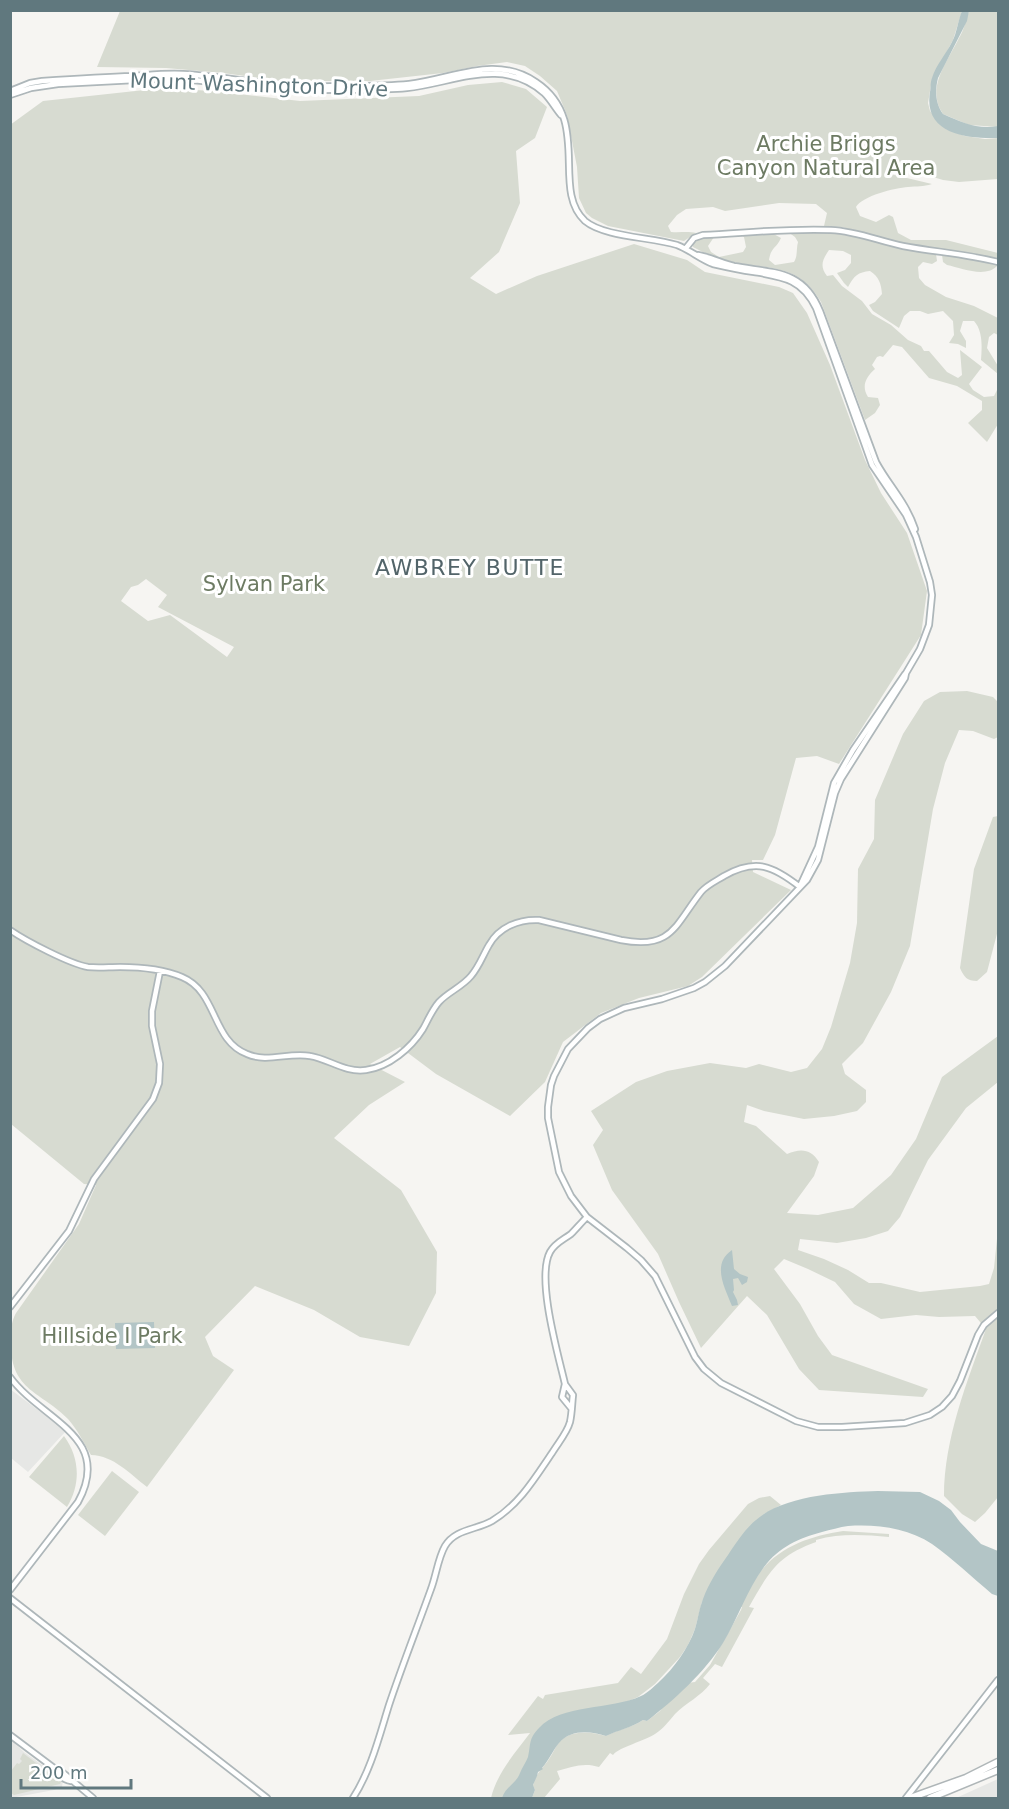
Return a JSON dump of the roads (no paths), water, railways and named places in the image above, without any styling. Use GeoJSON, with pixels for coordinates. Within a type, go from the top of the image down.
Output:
{"type":"FeatureCollection","features":[{"type":"Feature","properties":{"kind":"highway"},"geometry":{"type":"LineString","coordinates":[[930,1796],[999,1762]]}},
{"type":"Feature","properties":{"kind":"highway"},"geometry":{"type":"LineString","coordinates":[[908,1798],[930,1796],[999,1770]]}},
{"type":"Feature","properties":{"kind":"street","name":"Mount Washington Drive"},"geometry":{"type":"LineString","coordinates":[[10,93],[58,84],[174,78],[291,89],[406,88],[471,75],[499,73],[511,75],[530,82],[547,96],[562,117],[569,144],[570,195],[578,212],[594,227],[686,248],[698,255],[726,264],[789,276],[810,292],[820,311],[876,462],[909,512],[916,531],[930,582],[931,611],[927,633],[905,678],[841,779],[835,793],[818,860],[807,880],[725,966],[705,982],[684,993],[613,1012],[588,1028],[568,1049],[560,1062],[551,1085],[548,1118],[559,1172],[571,1196],[587,1217],[641,1260],[655,1276],[695,1357],[704,1369],[721,1383],[787,1417],[818,1427],[842,1427],[914,1422],[930,1416],[948,1402],[960,1381],[984,1324],[999,1313]]}},
{"type":"Feature","properties":{"kind":"street"},"geometry":{"type":"LineString","coordinates":[[686,248],[694,238],[703,235],[768,230],[831,230],[853,233],[900,246],[999,262]]}},
{"type":"Feature","properties":{"kind":"street"},"geometry":{"type":"LineString","coordinates":[[10,930],[81,966],[139,967],[182,977],[198,988],[211,1006],[224,1037],[232,1046],[246,1054],[268,1058],[308,1056],[348,1070],[369,1070],[384,1065],[410,1046],[438,1003],[471,976],[492,939],[511,925],[525,920],[539,920],[621,940],[650,942],[664,937],[674,929],[706,888],[741,868],[766,866],[800,887]]}},
{"type":"Feature","properties":{"kind":"street"},"geometry":{"type":"LineString","coordinates":[[10,1306],[69,1231],[94,1179],[153,1099],[159,1083],[160,1064],[152,1026],[152,1011],[160,971]]}},
{"type":"Feature","properties":{"kind":"street"},"geometry":{"type":"LineString","coordinates":[[571,1407],[562,1397],[565,1384],[545,1276],[549,1254],[556,1243],[572,1233],[587,1217]]}},
{"type":"Feature","properties":{"kind":"street"},"geometry":{"type":"LineString","coordinates":[[10,1377],[26,1395],[71,1432],[84,1451],[87,1477],[85,1488],[78,1502],[10,1590]]}},
{"type":"Feature","properties":{"kind":"street"},"geometry":{"type":"LineString","coordinates":[[353,1798],[374,1754],[389,1704],[445,1545],[456,1534],[493,1520],[521,1497],[564,1434],[570,1421],[573,1393],[565,1384]]}},
{"type":"Feature","properties":{"kind":"street"},"geometry":{"type":"LineString","coordinates":[[10,1598],[267,1798]]}},
{"type":"Feature","properties":{"kind":"street"},"geometry":{"type":"LineString","coordinates":[[908,1798],[999,1680]]}},
{"type":"Feature","properties":{"kind":"street"},"geometry":{"type":"LineString","coordinates":[[10,1735],[58,1771],[63,1778],[71,1781],[93,1798]]}},
{"type":"Feature","properties":{"kind":"district","name":"AWBREY BUTTE"},"geometry":{"type":"Point","coordinates":[470,567]}},
{"type":"Feature","properties":{"kind":"park label","name":"Archie Briggs Canyon Natural Area"},"geometry":{"type":"Point","coordinates":[826,156]}},
{"type":"Feature","properties":{"kind":"park label","name":"Sylvan Park"},"geometry":{"type":"Point","coordinates":[264,584]}},
{"type":"Feature","properties":{"kind":"park label","name":"Hillside I Park"},"geometry":{"type":"Point","coordinates":[112,1336]}}]}
